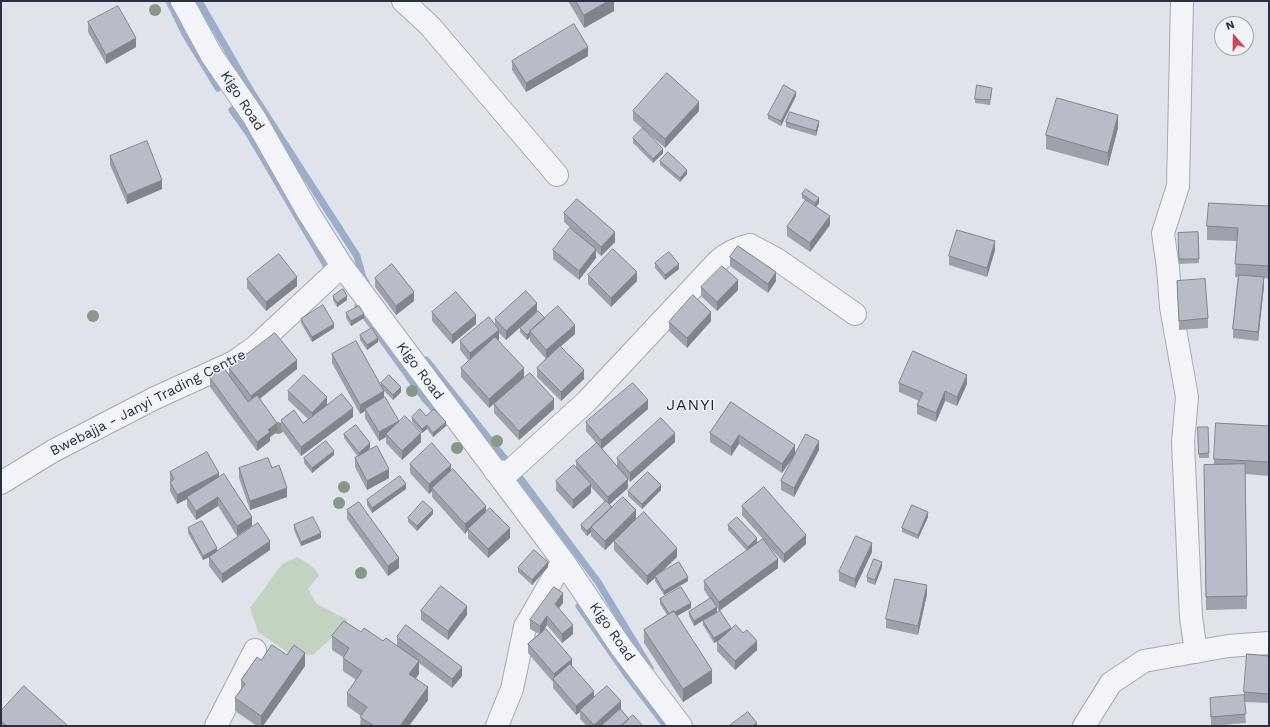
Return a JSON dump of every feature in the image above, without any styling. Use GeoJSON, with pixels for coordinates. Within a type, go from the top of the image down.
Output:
{"type":"FeatureCollection","features":[{"type":"Feature","properties":{"kind":"street","name":"Kigo Road"},"geometry":{"type":"LineString","coordinates":[[182,1],[212,56],[254,117],[308,212],[342,266],[563,561],[621,647],[682,726]]}},
{"type":"Feature","properties":{"kind":"street"},"geometry":{"type":"LineString","coordinates":[[403,1],[430,26],[558,175]]}},
{"type":"Feature","properties":{"kind":"street"},"geometry":{"type":"LineString","coordinates":[[1182,1],[1178,186],[1163,233],[1168,268],[1171,307],[1187,397],[1183,442],[1191,617],[1196,652]]}},
{"type":"Feature","properties":{"kind":"street"},"geometry":{"type":"LineString","coordinates":[[495,471],[509,472],[587,401],[718,261],[727,253],[736,248],[750,245],[778,260],[855,314]]}},
{"type":"Feature","properties":{"kind":"street","name":"Bwebajja - Janyi Trading Centre"},"geometry":{"type":"LineString","coordinates":[[1,483],[53,451],[153,398],[234,362],[255,347],[342,266]]}},
{"type":"Feature","properties":{"kind":"street"},"geometry":{"type":"LineString","coordinates":[[496,726],[512,690],[525,628],[563,561]]}},
{"type":"Feature","properties":{"kind":"street"},"geometry":{"type":"LineString","coordinates":[[1084,726],[1111,683],[1144,661],[1228,646],[1269,643]]}},
{"type":"Feature","properties":{"kind":"street"},"geometry":{"type":"LineString","coordinates":[[216,726],[255,650]]}},
{"type":"Feature","properties":{"kind":"green space"},"geometry":{"type":"Polygon","coordinates":[[[297,557],[312,566],[319,575],[308,589],[317,604],[348,620],[336,634],[313,655],[290,654],[258,632],[250,608],[282,564],[297,557]]]}},
{"type":"Feature","properties":{"kind":"building"},"geometry":{"type":"Polygon","coordinates":[[[576,1],[608,1],[584,15],[576,1]]]}},
{"type":"Feature","properties":{"kind":"building"},"geometry":{"type":"Polygon","coordinates":[[[118,6],[136,38],[106,55],[88,22],[118,6]]]}},
{"type":"Feature","properties":{"kind":"building"},"geometry":{"type":"Polygon","coordinates":[[[574,24],[588,47],[526,83],[512,61],[574,24]]]}},
{"type":"Feature","properties":{"kind":"building"},"geometry":{"type":"Polygon","coordinates":[[[667,73],[699,102],[665,139],[633,111],[667,73]]]}},
{"type":"Feature","properties":{"kind":"building"},"geometry":{"type":"Polygon","coordinates":[[[784,85],[796,92],[781,121],[768,115],[784,85]]]}},
{"type":"Feature","properties":{"kind":"building"},"geometry":{"type":"Polygon","coordinates":[[[977,85],[992,88],[990,100],[975,99],[977,85]]]}},
{"type":"Feature","properties":{"kind":"building"},"geometry":{"type":"Polygon","coordinates":[[[1057,98],[1118,115],[1108,153],[1046,135],[1057,98]]]}},
{"type":"Feature","properties":{"kind":"building"},"geometry":{"type":"Polygon","coordinates":[[[790,112],[819,121],[816,131],[786,122],[790,112]]]}},
{"type":"Feature","properties":{"kind":"building"},"geometry":{"type":"Polygon","coordinates":[[[643,128],[663,149],[653,159],[633,138],[643,128]]]}},
{"type":"Feature","properties":{"kind":"building"},"geometry":{"type":"Polygon","coordinates":[[[147,141],[162,180],[127,195],[110,156],[147,141]]]}},
{"type":"Feature","properties":{"kind":"building"},"geometry":{"type":"Polygon","coordinates":[[[668,152],[687,170],[680,178],[660,161],[668,152]]]}},
{"type":"Feature","properties":{"kind":"building"},"geometry":{"type":"Polygon","coordinates":[[[806,189],[819,198],[815,203],[802,194],[806,189]]]}},
{"type":"Feature","properties":{"kind":"building"},"geometry":{"type":"Polygon","coordinates":[[[577,199],[615,232],[601,247],[564,213],[577,199]]]}},
{"type":"Feature","properties":{"kind":"building"},"geometry":{"type":"Polygon","coordinates":[[[806,200],[830,216],[810,243],[787,227],[806,200]]]}},
{"type":"Feature","properties":{"kind":"building"},"geometry":{"type":"Polygon","coordinates":[[[1209,203],[1269,206],[1269,266],[1235,264],[1238,228],[1207,226],[1209,203]]]}},
{"type":"Feature","properties":{"kind":"building"},"geometry":{"type":"Polygon","coordinates":[[[570,228],[596,249],[579,271],[553,250],[570,228]]]}},
{"type":"Feature","properties":{"kind":"building"},"geometry":{"type":"Polygon","coordinates":[[[957,230],[995,241],[987,268],[949,256],[957,230]]]}},
{"type":"Feature","properties":{"kind":"building"},"geometry":{"type":"Polygon","coordinates":[[[1198,232],[1199,259],[1179,259],[1178,233],[1198,232]]]}},
{"type":"Feature","properties":{"kind":"building"},"geometry":{"type":"Polygon","coordinates":[[[738,246],[776,272],[768,284],[730,257],[738,246]]]}},
{"type":"Feature","properties":{"kind":"building"},"geometry":{"type":"Polygon","coordinates":[[[613,249],[637,272],[611,298],[588,275],[613,249]]]}},
{"type":"Feature","properties":{"kind":"building"},"geometry":{"type":"Polygon","coordinates":[[[669,252],[679,264],[665,275],[655,263],[669,252]]]}},
{"type":"Feature","properties":{"kind":"building"},"geometry":{"type":"Polygon","coordinates":[[[279,254],[297,277],[266,302],[247,279],[279,254]]]}},
{"type":"Feature","properties":{"kind":"building"},"geometry":{"type":"Polygon","coordinates":[[[392,264],[414,292],[396,306],[375,278],[392,264]]]}},
{"type":"Feature","properties":{"kind":"building"},"geometry":{"type":"Polygon","coordinates":[[[722,266],[738,280],[717,302],[701,287],[722,266]]]}},
{"type":"Feature","properties":{"kind":"building"},"geometry":{"type":"Polygon","coordinates":[[[1239,275],[1264,277],[1258,332],[1233,329],[1239,275]]]}},
{"type":"Feature","properties":{"kind":"building"},"geometry":{"type":"Polygon","coordinates":[[[1205,279],[1208,318],[1179,321],[1177,281],[1205,279]]]}},
{"type":"Feature","properties":{"kind":"building"},"geometry":{"type":"Polygon","coordinates":[[[343,289],[347,296],[337,303],[333,296],[343,289]]]}},
{"type":"Feature","properties":{"kind":"building"},"geometry":{"type":"Polygon","coordinates":[[[526,291],[537,303],[506,331],[495,319],[526,291]]]}},
{"type":"Feature","properties":{"kind":"building"},"geometry":{"type":"Polygon","coordinates":[[[456,292],[476,315],[452,335],[432,312],[456,292]]]}},
{"type":"Feature","properties":{"kind":"building"},"geometry":{"type":"Polygon","coordinates":[[[693,295],[711,312],[687,338],[669,322],[693,295]]]}},
{"type":"Feature","properties":{"kind":"building"},"geometry":{"type":"Polygon","coordinates":[[[323,305],[334,324],[312,337],[301,319],[323,305]]]}},
{"type":"Feature","properties":{"kind":"building"},"geometry":{"type":"Polygon","coordinates":[[[359,306],[364,314],[351,321],[346,313],[359,306]]]}},
{"type":"Feature","properties":{"kind":"building"},"geometry":{"type":"Polygon","coordinates":[[[558,306],[575,325],[546,350],[530,331],[558,306]]]}},
{"type":"Feature","properties":{"kind":"building"},"geometry":{"type":"Polygon","coordinates":[[[538,311],[545,318],[527,335],[520,328],[538,311]]]}},
{"type":"Feature","properties":{"kind":"building"},"geometry":{"type":"Polygon","coordinates":[[[489,317],[499,330],[470,353],[460,341],[489,317]]]}},
{"type":"Feature","properties":{"kind":"building"},"geometry":{"type":"Polygon","coordinates":[[[372,328],[378,338],[367,345],[360,335],[372,328]]]}},
{"type":"Feature","properties":{"kind":"building"},"geometry":{"type":"Polygon","coordinates":[[[275,333],[297,360],[251,396],[229,368],[275,333]]]}},
{"type":"Feature","properties":{"kind":"building"},"geometry":{"type":"Polygon","coordinates":[[[495,337],[524,368],[489,399],[461,368],[495,337]]]}},
{"type":"Feature","properties":{"kind":"building"},"geometry":{"type":"Polygon","coordinates":[[[356,341],[384,391],[360,405],[332,354],[356,341]]]}},
{"type":"Feature","properties":{"kind":"building"},"geometry":{"type":"Polygon","coordinates":[[[560,346],[584,370],[561,392],[537,368],[560,346]]]}},
{"type":"Feature","properties":{"kind":"building"},"geometry":{"type":"Polygon","coordinates":[[[913,351],[967,375],[957,397],[945,391],[936,413],[917,405],[923,393],[899,383],[913,351]]]}},
{"type":"Feature","properties":{"kind":"building"},"geometry":{"type":"Polygon","coordinates":[[[224,368],[248,402],[257,395],[277,423],[268,430],[270,432],[257,442],[210,378],[224,368]]]}},
{"type":"Feature","properties":{"kind":"building"},"geometry":{"type":"Polygon","coordinates":[[[530,373],[554,399],[519,431],[494,404],[530,373]]]}},
{"type":"Feature","properties":{"kind":"building"},"geometry":{"type":"Polygon","coordinates":[[[304,375],[327,397],[312,413],[288,391],[304,375]]]}},
{"type":"Feature","properties":{"kind":"building"},"geometry":{"type":"Polygon","coordinates":[[[389,375],[401,387],[393,395],[381,383],[389,375]]]}},
{"type":"Feature","properties":{"kind":"building"},"geometry":{"type":"Polygon","coordinates":[[[633,383],[648,400],[601,440],[586,422],[633,383]]]}},
{"type":"Feature","properties":{"kind":"building"},"geometry":{"type":"Polygon","coordinates":[[[342,394],[353,408],[301,447],[281,420],[294,410],[303,423],[342,394]]]}},
{"type":"Feature","properties":{"kind":"building"},"geometry":{"type":"Polygon","coordinates":[[[385,397],[399,421],[379,432],[365,409],[385,397]]]}},
{"type":"Feature","properties":{"kind":"building"},"geometry":{"type":"Polygon","coordinates":[[[731,402],[795,445],[782,464],[739,435],[731,447],[710,433],[731,402]]]}},
{"type":"Feature","properties":{"kind":"building"},"geometry":{"type":"Polygon","coordinates":[[[420,409],[426,416],[434,409],[446,422],[433,433],[427,425],[422,429],[412,417],[420,409]]]}},
{"type":"Feature","properties":{"kind":"building"},"geometry":{"type":"Polygon","coordinates":[[[405,416],[421,433],[402,451],[386,434],[405,416]]]}},
{"type":"Feature","properties":{"kind":"building"},"geometry":{"type":"Polygon","coordinates":[[[661,418],[675,433],[630,473],[617,458],[661,418]]]}},
{"type":"Feature","properties":{"kind":"building"},"geometry":{"type":"Polygon","coordinates":[[[1216,423],[1269,426],[1269,462],[1214,459],[1216,423]]]}},
{"type":"Feature","properties":{"kind":"building"},"geometry":{"type":"Polygon","coordinates":[[[356,425],[370,443],[359,453],[344,434],[356,425]]]}},
{"type":"Feature","properties":{"kind":"building"},"geometry":{"type":"Polygon","coordinates":[[[1198,427],[1208,427],[1209,453],[1199,454],[1198,427]]]}},
{"type":"Feature","properties":{"kind":"building"},"geometry":{"type":"Polygon","coordinates":[[[806,434],[819,441],[794,488],[781,481],[806,434]]]}},
{"type":"Feature","properties":{"kind":"building"},"geometry":{"type":"Polygon","coordinates":[[[326,441],[334,451],[312,468],[304,458],[326,441]]]}},
{"type":"Feature","properties":{"kind":"building"},"geometry":{"type":"Polygon","coordinates":[[[432,443],[451,465],[429,484],[410,464],[432,443]]]}},
{"type":"Feature","properties":{"kind":"building"},"geometry":{"type":"Polygon","coordinates":[[[597,443],[628,479],[608,497],[576,461],[597,443]]]}},
{"type":"Feature","properties":{"kind":"building"},"geometry":{"type":"Polygon","coordinates":[[[377,446],[389,469],[367,481],[355,458],[377,446]]]}},
{"type":"Feature","properties":{"kind":"building"},"geometry":{"type":"Polygon","coordinates":[[[207,452],[219,473],[177,495],[170,482],[174,479],[170,472],[207,452]]]}},
{"type":"Feature","properties":{"kind":"building"},"geometry":{"type":"Polygon","coordinates":[[[268,458],[272,468],[279,465],[287,488],[250,501],[239,468],[268,458]]]}},
{"type":"Feature","properties":{"kind":"building"},"geometry":{"type":"Polygon","coordinates":[[[1245,464],[1247,596],[1206,597],[1204,465],[1245,464]]]}},
{"type":"Feature","properties":{"kind":"building"},"geometry":{"type":"Polygon","coordinates":[[[574,465],[591,484],[573,500],[556,481],[574,465]]]}},
{"type":"Feature","properties":{"kind":"building"},"geometry":{"type":"Polygon","coordinates":[[[453,469],[486,506],[465,524],[432,488],[453,469]]]}},
{"type":"Feature","properties":{"kind":"building"},"geometry":{"type":"Polygon","coordinates":[[[648,472],[661,485],[642,504],[628,491],[648,472]]]}},
{"type":"Feature","properties":{"kind":"building"},"geometry":{"type":"Polygon","coordinates":[[[224,474],[252,517],[237,526],[218,497],[196,511],[187,497],[224,474]]]}},
{"type":"Feature","properties":{"kind":"building"},"geometry":{"type":"Polygon","coordinates":[[[400,476],[406,484],[372,508],[367,500],[400,476]]]}},
{"type":"Feature","properties":{"kind":"building"},"geometry":{"type":"Polygon","coordinates":[[[764,487],[806,535],[784,554],[742,506],[764,487]]]}},
{"type":"Feature","properties":{"kind":"building"},"geometry":{"type":"Polygon","coordinates":[[[623,497],[636,510],[605,541],[591,527],[623,497]]]}},
{"type":"Feature","properties":{"kind":"building"},"geometry":{"type":"Polygon","coordinates":[[[423,501],[433,510],[417,526],[408,518],[423,501]]]}},
{"type":"Feature","properties":{"kind":"building"},"geometry":{"type":"Polygon","coordinates":[[[606,501],[612,507],[587,531],[581,525],[606,501]]]}},
{"type":"Feature","properties":{"kind":"building"},"geometry":{"type":"Polygon","coordinates":[[[359,502],[399,558],[388,566],[347,510],[359,502]]]}},
{"type":"Feature","properties":{"kind":"building"},"geometry":{"type":"Polygon","coordinates":[[[912,505],[928,512],[918,535],[902,528],[912,505]]]}},
{"type":"Feature","properties":{"kind":"building"},"geometry":{"type":"Polygon","coordinates":[[[490,508],[510,528],[488,549],[468,529],[490,508]]]}},
{"type":"Feature","properties":{"kind":"building"},"geometry":{"type":"Polygon","coordinates":[[[644,512],[677,548],[647,576],[614,541],[644,512]]]}},
{"type":"Feature","properties":{"kind":"building"},"geometry":{"type":"Polygon","coordinates":[[[313,517],[321,533],[301,542],[294,525],[313,517]]]}},
{"type":"Feature","properties":{"kind":"building"},"geometry":{"type":"Polygon","coordinates":[[[737,517],[757,538],[748,547],[728,525],[737,517]]]}},
{"type":"Feature","properties":{"kind":"building"},"geometry":{"type":"Polygon","coordinates":[[[202,521],[217,548],[203,556],[188,528],[202,521]]]}},
{"type":"Feature","properties":{"kind":"building"},"geometry":{"type":"Polygon","coordinates":[[[258,523],[270,541],[222,574],[209,557],[258,523]]]}},
{"type":"Feature","properties":{"kind":"building"},"geometry":{"type":"Polygon","coordinates":[[[856,536],[872,543],[855,579],[839,572],[856,536]]]}},
{"type":"Feature","properties":{"kind":"building"},"geometry":{"type":"Polygon","coordinates":[[[763,539],[778,559],[719,602],[704,581],[763,539]]]}},
{"type":"Feature","properties":{"kind":"building"},"geometry":{"type":"Polygon","coordinates":[[[534,550],[548,562],[532,580],[518,568],[534,550]]]}},
{"type":"Feature","properties":{"kind":"building"},"geometry":{"type":"Polygon","coordinates":[[[874,559],[882,562],[875,580],[867,577],[874,559]]]}},
{"type":"Feature","properties":{"kind":"building"},"geometry":{"type":"Polygon","coordinates":[[[679,562],[688,577],[664,591],[655,576],[679,562]]]}},
{"type":"Feature","properties":{"kind":"building"},"geometry":{"type":"Polygon","coordinates":[[[895,579],[927,585],[918,626],[886,619],[895,579]]]}},
{"type":"Feature","properties":{"kind":"building"},"geometry":{"type":"Polygon","coordinates":[[[441,586],[467,606],[448,631],[421,611],[441,586]]]}},
{"type":"Feature","properties":{"kind":"building"},"geometry":{"type":"Polygon","coordinates":[[[554,587],[563,593],[555,604],[573,625],[562,634],[547,616],[540,626],[530,620],[554,587]]]}},
{"type":"Feature","properties":{"kind":"building"},"geometry":{"type":"Polygon","coordinates":[[[681,587],[691,603],[669,614],[660,599],[681,587]]]}},
{"type":"Feature","properties":{"kind":"building"},"geometry":{"type":"Polygon","coordinates":[[[711,598],[717,607],[694,621],[689,612],[711,598]]]}},
{"type":"Feature","properties":{"kind":"building"},"geometry":{"type":"Polygon","coordinates":[[[674,611],[712,670],[683,689],[644,630],[674,611]]]}},
{"type":"Feature","properties":{"kind":"building"},"geometry":{"type":"Polygon","coordinates":[[[720,611],[731,628],[714,638],[703,621],[720,611]]]}},
{"type":"Feature","properties":{"kind":"building"},"geometry":{"type":"Polygon","coordinates":[[[344,621],[361,632],[364,628],[383,641],[386,638],[419,661],[409,674],[428,687],[400,726],[374,726],[360,717],[367,707],[347,693],[362,671],[343,658],[349,648],[332,636],[344,621]]]}},
{"type":"Feature","properties":{"kind":"building"},"geometry":{"type":"Polygon","coordinates":[[[406,625],[462,667],[452,679],[397,637],[406,625]]]}},
{"type":"Feature","properties":{"kind":"building"},"geometry":{"type":"Polygon","coordinates":[[[736,625],[743,633],[747,630],[757,641],[735,661],[717,642],[736,625]]]}},
{"type":"Feature","properties":{"kind":"building"},"geometry":{"type":"Polygon","coordinates":[[[546,629],[572,659],[554,674],[528,644],[546,629]]]}},
{"type":"Feature","properties":{"kind":"building"},"geometry":{"type":"Polygon","coordinates":[[[272,645],[287,655],[294,645],[305,653],[261,716],[235,698],[245,684],[241,680],[257,657],[261,660],[272,645]]]}},
{"type":"Feature","properties":{"kind":"building"},"geometry":{"type":"Polygon","coordinates":[[[1247,654],[1269,656],[1269,694],[1244,692],[1247,654]]]}},
{"type":"Feature","properties":{"kind":"building"},"geometry":{"type":"Polygon","coordinates":[[[570,664],[594,691],[576,706],[553,679],[570,664]]]}},
{"type":"Feature","properties":{"kind":"building"},"geometry":{"type":"Polygon","coordinates":[[[24,686],[68,726],[7,726],[1,721],[1,711],[24,686]]]}},
{"type":"Feature","properties":{"kind":"building"},"geometry":{"type":"Polygon","coordinates":[[[607,686],[621,701],[594,725],[580,710],[607,686]]]}},
{"type":"Feature","properties":{"kind":"building"},"geometry":{"type":"Polygon","coordinates":[[[1244,695],[1246,714],[1211,717],[1210,698],[1244,695]]]}},
{"type":"Feature","properties":{"kind":"building"},"geometry":{"type":"Polygon","coordinates":[[[620,709],[629,719],[621,726],[601,726],[620,709]]]}},
{"type":"Feature","properties":{"kind":"building"},"geometry":{"type":"Polygon","coordinates":[[[748,712],[757,723],[752,726],[729,726],[748,712]]]}},
{"type":"Feature","properties":{"kind":"building"},"geometry":{"type":"Polygon","coordinates":[[[633,715],[643,726],[621,726],[633,715]]]}},
{"type":"Feature","properties":{"kind":"waterway"},"geometry":{"type":"LineString","coordinates":[[169,1],[185,34],[218,88]]}},
{"type":"Feature","properties":{"kind":"waterway"},"geometry":{"type":"LineString","coordinates":[[199,1],[252,93],[357,256],[363,278],[366,282]]}},
{"type":"Feature","properties":{"kind":"waterway"},"geometry":{"type":"LineString","coordinates":[[232,110],[249,134],[330,272],[329,273]]}},
{"type":"Feature","properties":{"kind":"waterway"},"geometry":{"type":"LineString","coordinates":[[358,306],[424,398],[440,416]]}},
{"type":"Feature","properties":{"kind":"waterway"},"geometry":{"type":"LineString","coordinates":[[426,360],[521,479],[598,582],[650,668]]}},
{"type":"Feature","properties":{"kind":"waterway"},"geometry":{"type":"LineString","coordinates":[[579,606],[627,675],[666,726]]}},
{"type":"Feature","properties":{"kind":"district","name":"JANYI"},"geometry":{"type":"Point","coordinates":[691,405]}}]}
